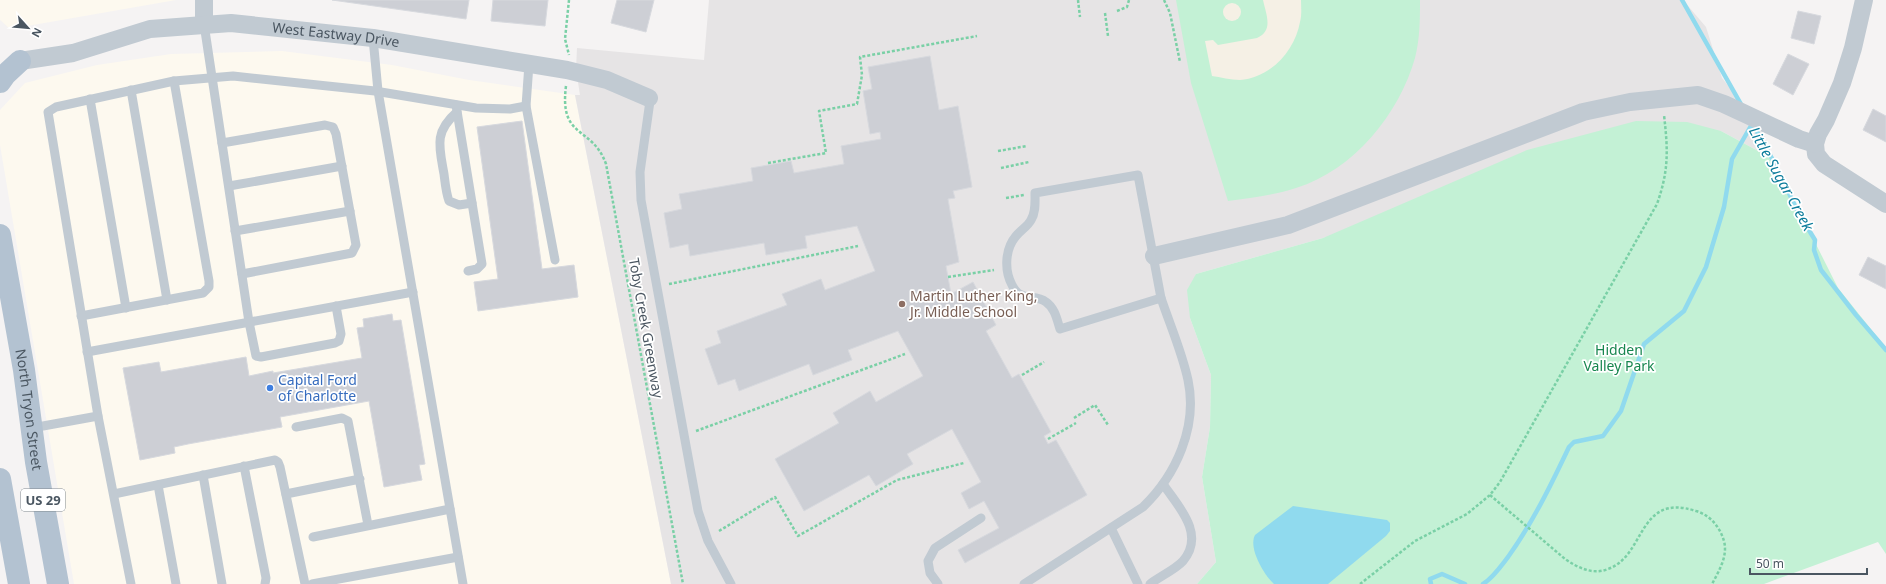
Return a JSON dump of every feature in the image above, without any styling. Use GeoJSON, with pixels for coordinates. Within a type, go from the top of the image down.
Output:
{"type":"FeatureCollection","features":[{"type":"Feature","properties":{"kind":"main road"},"geometry":{"type":"LineString","coordinates":[[0,82],[5,75],[10,59]]}},
{"type":"Feature","properties":{"kind":"main road","name":"North Tryon Street"},"geometry":{"type":"LineString","coordinates":[[0,235],[24,370],[58,584]]}},
{"type":"Feature","properties":{"kind":"main road","name":"US 29"},"geometry":{"type":"LineString","coordinates":[[0,479],[10,552],[19,584]]}},
{"type":"Feature","properties":{"kind":"main road"},"geometry":{"type":"LineString","coordinates":[[5,513],[30,584]]}},
{"type":"Feature","properties":{"kind":"street"},"geometry":{"type":"LineString","coordinates":[[204,0],[204,24]]}},
{"type":"Feature","properties":{"kind":"street"},"geometry":{"type":"LineString","coordinates":[[1864,0],[1854,48],[1842,83],[1826,120],[1818,134],[1815,144],[1816,154],[1824,164],[1886,204]]}},
{"type":"Feature","properties":{"kind":"street","name":"West Eastway Drive"},"geometry":{"type":"LineString","coordinates":[[10,59],[73,53],[150,29],[231,23],[373,38],[567,70],[607,80],[648,98]]}},
{"type":"Feature","properties":{"kind":"street"},"geometry":{"type":"LineString","coordinates":[[1154,256],[1288,225],[1583,112],[1630,102],[1666,104],[1698,95],[1724,104],[1791,136],[1815,144]]}},
{"type":"Feature","properties":{"kind":"lane"},"geometry":{"type":"LineString","coordinates":[[204,24],[249,322],[256,356],[259,357],[276,354],[339,341],[341,334],[336,306]]}},
{"type":"Feature","properties":{"kind":"lane"},"geometry":{"type":"LineString","coordinates":[[373,38],[378,91],[463,584]]}},
{"type":"Feature","properties":{"kind":"lane"},"geometry":{"type":"LineString","coordinates":[[529,64],[526,106],[555,260]]}},
{"type":"Feature","properties":{"kind":"lane"},"geometry":{"type":"LineString","coordinates":[[130,584],[87,352],[48,115],[50,110],[56,107],[90,99],[174,81],[233,76],[378,91],[456,108],[493,110],[526,106]]}},
{"type":"Feature","properties":{"kind":"lane"},"geometry":{"type":"LineString","coordinates":[[81,316],[203,293],[208,289],[209,284],[174,81]]}},
{"type":"Feature","properties":{"kind":"lane"},"geometry":{"type":"LineString","coordinates":[[131,90],[167,300]]}},
{"type":"Feature","properties":{"kind":"lane"},"geometry":{"type":"LineString","coordinates":[[648,98],[650,101],[640,172],[641,200],[698,511],[708,541],[731,584]]}},
{"type":"Feature","properties":{"kind":"lane"},"geometry":{"type":"LineString","coordinates":[[90,99],[126,308]]}},
{"type":"Feature","properties":{"kind":"lane"},"geometry":{"type":"LineString","coordinates":[[456,108],[482,264],[477,269],[468,271]]}},
{"type":"Feature","properties":{"kind":"lane"},"geometry":{"type":"LineString","coordinates":[[456,108],[441,131],[439,145],[449,201],[458,205],[472,203]]}},
{"type":"Feature","properties":{"kind":"lane"},"geometry":{"type":"LineString","coordinates":[[222,143],[325,125],[334,128],[356,245],[353,252],[242,274]]}},
{"type":"Feature","properties":{"kind":"lane"},"geometry":{"type":"LineString","coordinates":[[229,186],[342,166]]}},
{"type":"Feature","properties":{"kind":"lane"},"geometry":{"type":"LineString","coordinates":[[1024,584],[1142,507],[1158,492],[1184,444],[1189,421],[1191,400],[1188,379],[1161,298],[1138,175],[1035,193],[1035,208],[1032,220],[1009,247],[1006,260],[1012,284],[1017,292],[1025,297],[1035,298],[1046,302],[1053,310],[1060,329],[1161,298]]}},
{"type":"Feature","properties":{"kind":"lane"},"geometry":{"type":"LineString","coordinates":[[235,231],[350,212]]}},
{"type":"Feature","properties":{"kind":"lane"},"geometry":{"type":"LineString","coordinates":[[87,352],[413,292]]}},
{"type":"Feature","properties":{"kind":"lane"},"geometry":{"type":"LineString","coordinates":[[32,428],[98,416]]}},
{"type":"Feature","properties":{"kind":"lane"},"geometry":{"type":"LineString","coordinates":[[296,427],[342,418],[347,419],[350,425],[368,526]]}},
{"type":"Feature","properties":{"kind":"lane"},"geometry":{"type":"LineString","coordinates":[[114,494],[274,459],[277,460],[286,494],[305,584]]}},
{"type":"Feature","properties":{"kind":"lane"},"geometry":{"type":"LineString","coordinates":[[244,466],[266,578],[265,584]]}},
{"type":"Feature","properties":{"kind":"lane"},"geometry":{"type":"LineString","coordinates":[[203,475],[222,584]]}},
{"type":"Feature","properties":{"kind":"lane"},"geometry":{"type":"LineString","coordinates":[[286,494],[360,479]]}},
{"type":"Feature","properties":{"kind":"lane"},"geometry":{"type":"LineString","coordinates":[[1150,584],[1183,561],[1191,546],[1192,527],[1163,484]]}},
{"type":"Feature","properties":{"kind":"lane"},"geometry":{"type":"LineString","coordinates":[[158,485],[176,584]]}},
{"type":"Feature","properties":{"kind":"lane"},"geometry":{"type":"LineString","coordinates":[[313,537],[450,509]]}},
{"type":"Feature","properties":{"kind":"lane"},"geometry":{"type":"LineString","coordinates":[[938,584],[930,573],[928,560],[935,548],[981,518]]}},
{"type":"Feature","properties":{"kind":"lane"},"geometry":{"type":"LineString","coordinates":[[1111,528],[1138,584]]}},
{"type":"Feature","properties":{"kind":"lane"},"geometry":{"type":"LineString","coordinates":[[312,584],[458,557]]}},
{"type":"Feature","properties":{"kind":"path"},"geometry":{"type":"LineString","coordinates":[[569,0],[565,39],[569,55]]}},
{"type":"Feature","properties":{"kind":"path"},"geometry":{"type":"LineString","coordinates":[[1078,0],[1080,17]]}},
{"type":"Feature","properties":{"kind":"path"},"geometry":{"type":"LineString","coordinates":[[1117,10],[1124,9],[1129,0]]}},
{"type":"Feature","properties":{"kind":"path"},"geometry":{"type":"LineString","coordinates":[[1164,0],[1170,13],[1180,62]]}},
{"type":"Feature","properties":{"kind":"path"},"geometry":{"type":"LineString","coordinates":[[1105,13],[1108,36]]}},
{"type":"Feature","properties":{"kind":"path"},"geometry":{"type":"LineString","coordinates":[[768,163],[826,153],[819,111],[857,104],[862,75],[860,58],[977,36]]}},
{"type":"Feature","properties":{"kind":"path","name":"Toby Creek Greenway"},"geometry":{"type":"LineString","coordinates":[[565,90],[565,108],[570,122],[579,133],[596,145],[606,164],[683,584]]}},
{"type":"Feature","properties":{"kind":"path"},"geometry":{"type":"LineString","coordinates":[[1360,584],[1404,548],[1467,514],[1490,495],[1511,465],[1657,204],[1666,174],[1668,158],[1666,104]]}},
{"type":"Feature","properties":{"kind":"path"},"geometry":{"type":"LineString","coordinates":[[998,151],[1027,146]]}},
{"type":"Feature","properties":{"kind":"path"},"geometry":{"type":"LineString","coordinates":[[1001,168],[1029,162]]}},
{"type":"Feature","properties":{"kind":"path"},"geometry":{"type":"LineString","coordinates":[[1006,198],[1035,193]]}},
{"type":"Feature","properties":{"kind":"path"},"geometry":{"type":"LineString","coordinates":[[669,284],[858,246]]}},
{"type":"Feature","properties":{"kind":"path"},"geometry":{"type":"LineString","coordinates":[[948,277],[994,270]]}},
{"type":"Feature","properties":{"kind":"path"},"geometry":{"type":"LineString","coordinates":[[695,431],[904,354]]}},
{"type":"Feature","properties":{"kind":"path"},"geometry":{"type":"LineString","coordinates":[[1022,375],[1044,362]]}},
{"type":"Feature","properties":{"kind":"path"},"geometry":{"type":"LineString","coordinates":[[1074,418],[1095,405],[1108,425]]}},
{"type":"Feature","properties":{"kind":"path"},"geometry":{"type":"LineString","coordinates":[[1048,439],[1076,423]]}},
{"type":"Feature","properties":{"kind":"path"},"geometry":{"type":"LineString","coordinates":[[719,531],[774,497],[798,536],[897,480],[964,463]]}},
{"type":"Feature","properties":{"kind":"path"},"geometry":{"type":"LineString","coordinates":[[1490,495],[1572,564],[1589,571],[1608,569],[1626,557],[1642,530],[1652,517],[1670,509],[1687,508],[1708,517],[1722,534],[1725,545],[1725,554],[1712,584]]}},
{"type":"Feature","properties":{"kind":"shaded area"},"geometry":{"type":"Polygon","coordinates":[[[0,0],[176,0],[10,29],[0,20],[0,0]]]}},
{"type":"Feature","properties":{"kind":"shaded area","name":"Martin Luther King, Jr. Middle School"},"geometry":{"type":"Polygon","coordinates":[[[709,0],[1683,0],[1706,27],[1722,78],[1762,128],[1773,159],[1721,131],[1323,238],[1196,274],[1190,318],[1211,375],[1210,427],[1202,477],[1216,562],[1197,584],[671,584],[575,95],[580,95],[576,69],[577,48],[704,60],[709,0]]]}},
{"type":"Feature","properties":{"kind":"shaded area"},"geometry":{"type":"Polygon","coordinates":[[[282,51],[392,65],[469,80],[575,95],[671,584],[74,584],[0,145],[0,110],[25,83],[97,65],[171,54],[282,51]]]}},
{"type":"Feature","properties":{"kind":"green space"},"geometry":{"type":"Polygon","coordinates":[[[1176,0],[1420,0],[1417,51],[1408,79],[1386,119],[1355,154],[1337,168],[1317,180],[1296,188],[1228,201],[1191,83],[1176,0]]]}},
{"type":"Feature","properties":{"kind":"green space","name":"Hidden Valley Park"},"geometry":{"type":"Polygon","coordinates":[[[1636,121],[1687,122],[1721,131],[1773,159],[1838,288],[1886,348],[1886,554],[1878,542],[1764,584],[1197,584],[1216,562],[1202,477],[1210,427],[1211,375],[1190,318],[1187,290],[1196,274],[1323,238],[1527,150],[1636,121]]]}},
{"type":"Feature","properties":{"kind":"sand"},"geometry":{"type":"Polygon","coordinates":[[[1263,0],[1301,0],[1301,17],[1297,33],[1287,53],[1271,68],[1251,78],[1237,80],[1212,76],[1205,41],[1213,40],[1218,45],[1257,38],[1262,35],[1266,31],[1268,22],[1263,0]]]}},
{"type":"Feature","properties":{"kind":"sand"},"geometry":{"type":"Polygon","coordinates":[[[1232,3],[1238,6],[1241,12],[1238,18],[1232,21],[1226,18],[1223,12],[1226,6],[1232,3]]]}},
{"type":"Feature","properties":{"kind":"water"},"geometry":{"type":"Polygon","coordinates":[[[1293,506],[1387,520],[1390,523],[1390,531],[1386,536],[1328,584],[1274,584],[1258,561],[1255,554],[1253,540],[1255,535],[1293,506]]]}},
{"type":"Feature","properties":{"kind":"building"},"geometry":{"type":"Polygon","coordinates":[[[332,0],[469,0],[466,19],[332,0]]]}},
{"type":"Feature","properties":{"kind":"building"},"geometry":{"type":"Polygon","coordinates":[[[493,0],[548,0],[545,26],[491,21],[493,0]]]}},
{"type":"Feature","properties":{"kind":"building"},"geometry":{"type":"Polygon","coordinates":[[[617,0],[654,0],[646,32],[611,23],[617,0]]]}},
{"type":"Feature","properties":{"kind":"building"},"geometry":{"type":"Polygon","coordinates":[[[1798,11],[1821,16],[1814,44],[1791,38],[1798,11]]]}},
{"type":"Feature","properties":{"kind":"building"},"geometry":{"type":"Polygon","coordinates":[[[1788,54],[1809,64],[1793,95],[1773,84],[1788,54]]]}},
{"type":"Feature","properties":{"kind":"building"},"geometry":{"type":"Polygon","coordinates":[[[930,56],[939,110],[958,106],[972,187],[953,191],[955,198],[948,199],[959,262],[946,266],[951,294],[973,282],[996,325],[986,331],[1012,378],[1019,374],[1051,432],[1044,436],[1048,444],[1056,440],[1087,495],[965,563],[958,550],[999,528],[984,501],[969,509],[961,493],[981,482],[952,429],[907,454],[913,464],[876,486],[869,475],[804,511],[775,459],[839,423],[833,413],[870,391],[876,402],[923,376],[898,331],[848,350],[852,360],[813,375],[809,364],[739,391],[735,379],[718,385],[705,349],[721,343],[717,331],[787,305],[782,294],[821,279],[825,290],[875,271],[857,226],[805,236],[807,248],[766,255],[764,243],[690,256],[688,244],[670,248],[664,213],[682,209],[679,194],[753,181],[751,168],[791,161],[794,173],[844,164],[841,146],[881,139],[880,132],[870,134],[863,91],[872,89],[868,67],[930,56]]]}},
{"type":"Feature","properties":{"kind":"building"},"geometry":{"type":"Polygon","coordinates":[[[1873,109],[1886,116],[1886,142],[1863,130],[1873,109]]]}},
{"type":"Feature","properties":{"kind":"building"},"geometry":{"type":"Polygon","coordinates":[[[522,121],[542,269],[574,265],[578,297],[478,311],[474,282],[498,279],[477,127],[522,121]]]}},
{"type":"Feature","properties":{"kind":"building"},"geometry":{"type":"Polygon","coordinates":[[[1868,257],[1886,266],[1886,289],[1859,275],[1868,257]]]}},
{"type":"Feature","properties":{"kind":"building","name":"Capital Ford of Charlotte"},"geometry":{"type":"Polygon","coordinates":[[[392,314],[393,321],[401,320],[425,464],[419,465],[422,480],[384,487],[369,401],[280,417],[282,427],[174,447],[175,453],[140,460],[123,368],[159,362],[161,372],[246,357],[249,376],[362,358],[357,328],[364,327],[363,319],[392,314]]]}},
{"type":"Feature","properties":{"kind":"waterway","name":"Little Sugar Creek"},"geometry":{"type":"LineString","coordinates":[[1682,0],[1742,106]]}},
{"type":"Feature","properties":{"kind":"waterway","name":"Little Sugar Creek"},"geometry":{"type":"LineString","coordinates":[[1752,123],[1774,162],[1799,214],[1815,240],[1814,250],[1821,270],[1856,315],[1886,350]]}},
{"type":"Feature","properties":{"kind":"waterway"},"geometry":{"type":"LineString","coordinates":[[1483,584],[1500,568],[1526,530],[1569,447],[1574,442],[1603,436],[1621,411],[1644,344],[1684,311],[1706,267],[1724,207],[1732,159],[1752,124]]}},
{"type":"Feature","properties":{"kind":"waterway"},"geometry":{"type":"LineString","coordinates":[[1431,584],[1430,579],[1442,574],[1465,584]]}},
{"type":"Feature","properties":{"kind":"place","name":"Martin Luther King, Jr. Middle School"},"geometry":{"type":"Point","coordinates":[902,304]}},
{"type":"Feature","properties":{"kind":"place","name":"Capital Ford of Charlotte"},"geometry":{"type":"Point","coordinates":[270,388]}}]}
